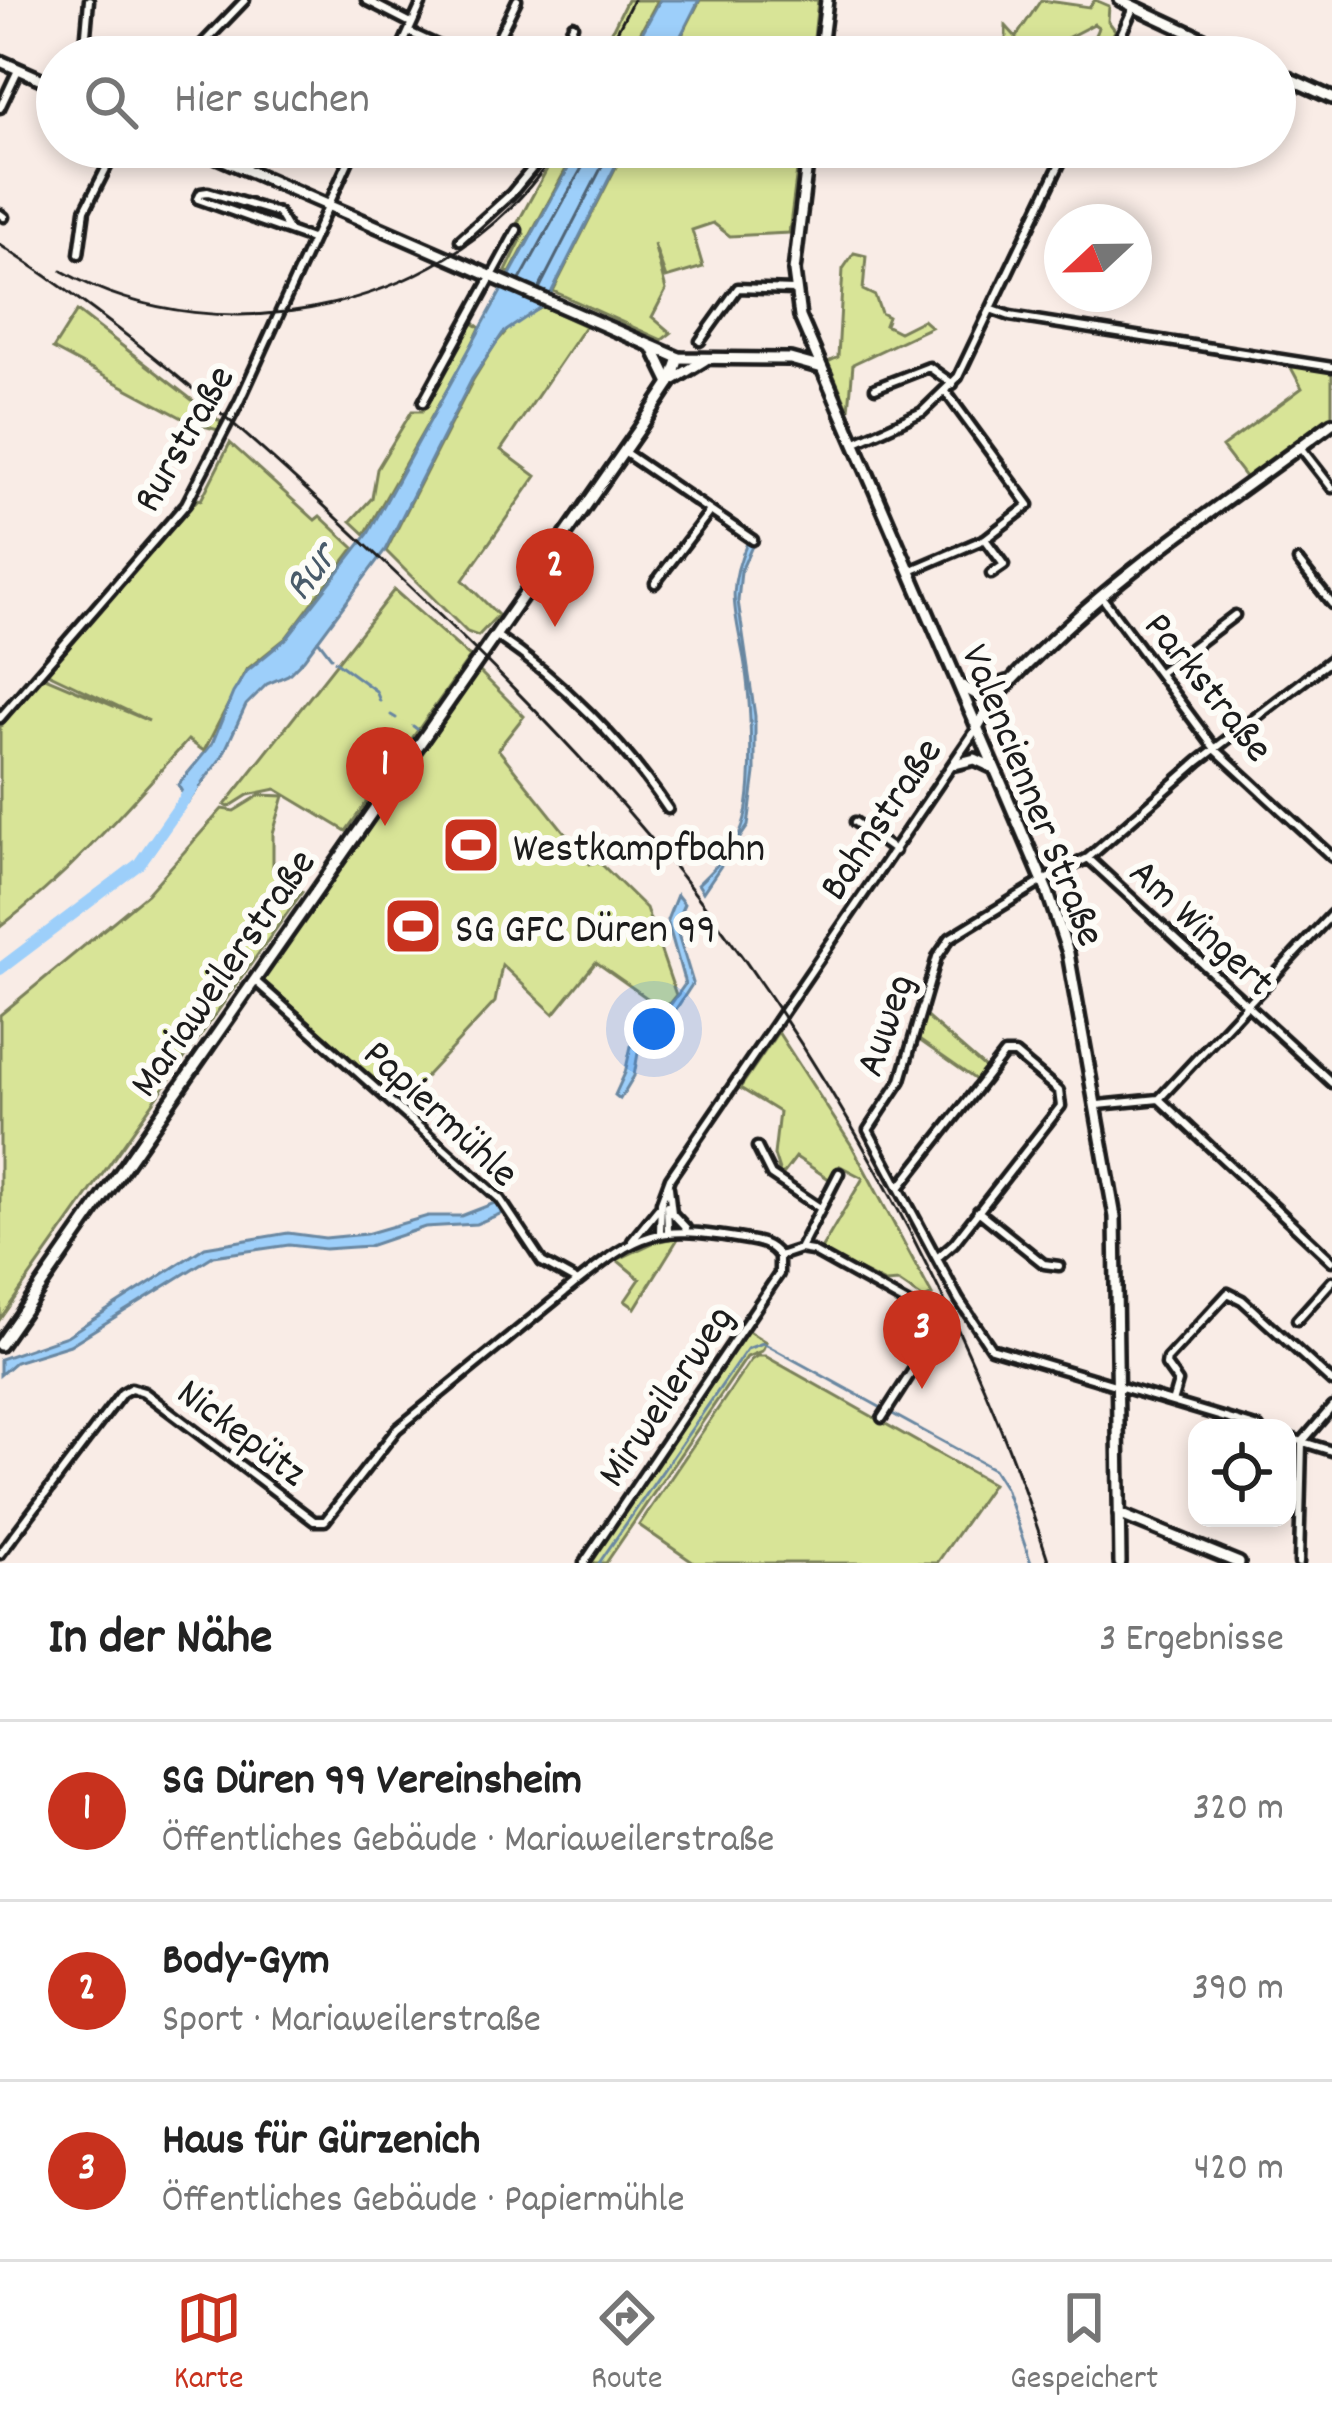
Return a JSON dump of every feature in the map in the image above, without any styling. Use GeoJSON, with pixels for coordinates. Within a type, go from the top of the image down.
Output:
{"type":"FeatureCollection","features":[{"type":"Feature","properties":{"kind":"main road"},"geometry":{"type":"LineString","coordinates":[[823,36],[827,0]]}},
{"type":"Feature","properties":{"kind":"main road"},"geometry":{"type":"LineString","coordinates":[[1120,0],[1198,36]]}},
{"type":"Feature","properties":{"kind":"main road"},"geometry":{"type":"LineString","coordinates":[[0,62],[36,77]]}},
{"type":"Feature","properties":{"kind":"main road"},"geometry":{"type":"LineString","coordinates":[[1296,81],[1331,96]]}},
{"type":"Feature","properties":{"kind":"main road"},"geometry":{"type":"LineString","coordinates":[[244,168],[679,358],[790,359],[819,367]]}},
{"type":"Feature","properties":{"kind":"main road","name":"Valencienner Straße"},"geometry":{"type":"LineString","coordinates":[[807,168],[794,290],[810,343],[996,770],[1068,953],[1115,1217],[1120,1563]]}},
{"type":"Feature","properties":{"kind":"main road"},"geometry":{"type":"LineString","coordinates":[[790,359],[810,343]]}},
{"type":"Feature","properties":{"kind":"main road"},"geometry":{"type":"LineString","coordinates":[[653,348],[670,383],[706,360]]}},
{"type":"Feature","properties":{"kind":"main road","name":"Mariaweilerstraße"},"geometry":{"type":"LineString","coordinates":[[0,1345],[624,452],[670,383],[679,358]]}},
{"type":"Feature","properties":{"kind":"main road","name":"Bahnstraße"},"geometry":{"type":"LineString","coordinates":[[977,728],[1013,678],[1101,595],[1332,423]]}},
{"type":"Feature","properties":{"kind":"main road"},"geometry":{"type":"LineString","coordinates":[[957,682],[976,694],[1013,678]]}},
{"type":"Feature","properties":{"kind":"main road"},"geometry":{"type":"LineString","coordinates":[[955,764],[975,759],[996,770]]}},
{"type":"Feature","properties":{"kind":"main road"},"geometry":{"type":"LineString","coordinates":[[1119,1514],[1239,1563]]}},
{"type":"Feature","properties":{"kind":"street"},"geometry":{"type":"LineString","coordinates":[[86,36],[89,0]]}},
{"type":"Feature","properties":{"kind":"street"},"geometry":{"type":"LineString","coordinates":[[210,36],[245,0]]}},
{"type":"Feature","properties":{"kind":"street"},"geometry":{"type":"LineString","coordinates":[[366,0],[425,36]]}},
{"type":"Feature","properties":{"kind":"street"},"geometry":{"type":"LineString","coordinates":[[406,36],[423,0]]}},
{"type":"Feature","properties":{"kind":"street"},"geometry":{"type":"LineString","coordinates":[[499,36],[517,0]]}},
{"type":"Feature","properties":{"kind":"street"},"geometry":{"type":"LineString","coordinates":[[1121,36],[1134,6]]}},
{"type":"Feature","properties":{"kind":"street"},"geometry":{"type":"LineString","coordinates":[[567,36],[573,25]]}},
{"type":"Feature","properties":{"kind":"street"},"geometry":{"type":"LineString","coordinates":[[0,108],[18,70]]}},
{"type":"Feature","properties":{"kind":"street"},"geometry":{"type":"LineString","coordinates":[[79,254],[86,210],[107,168]]}},
{"type":"Feature","properties":{"kind":"street","name":"Rurstraße"},"geometry":{"type":"LineString","coordinates":[[0,718],[186,504],[239,402],[344,168]]}},
{"type":"Feature","properties":{"kind":"street"},"geometry":{"type":"LineString","coordinates":[[460,240],[512,194],[533,168]]}},
{"type":"Feature","properties":{"kind":"street"},"geometry":{"type":"LineString","coordinates":[[852,444],[922,412],[953,384],[1058,168]]}},
{"type":"Feature","properties":{"kind":"street"},"geometry":{"type":"LineString","coordinates":[[289,231],[278,213],[208,192],[198,200],[289,231],[311,238]]}},
{"type":"Feature","properties":{"kind":"street"},"geometry":{"type":"LineString","coordinates":[[423,402],[517,230]]}},
{"type":"Feature","properties":{"kind":"street"},"geometry":{"type":"LineString","coordinates":[[700,341],[734,290],[794,290]]}},
{"type":"Feature","properties":{"kind":"street"},"geometry":{"type":"LineString","coordinates":[[992,310],[1332,367]]}},
{"type":"Feature","properties":{"kind":"street"},"geometry":{"type":"LineString","coordinates":[[875,388],[929,367],[953,384]]}},
{"type":"Feature","properties":{"kind":"street"},"geometry":{"type":"LineString","coordinates":[[908,572],[985,539],[1028,507],[1028,500],[946,392]]}},
{"type":"Feature","properties":{"kind":"street"},"geometry":{"type":"LineString","coordinates":[[1300,447],[1332,488]]}},
{"type":"Feature","properties":{"kind":"street"},"geometry":{"type":"LineString","coordinates":[[624,452],[753,540]]}},
{"type":"Feature","properties":{"kind":"street"},"geometry":{"type":"LineString","coordinates":[[655,583],[710,511]]}},
{"type":"Feature","properties":{"kind":"street"},"geometry":{"type":"LineString","coordinates":[[985,539],[1004,565],[991,574]]}},
{"type":"Feature","properties":{"kind":"street"},"geometry":{"type":"LineString","coordinates":[[1298,561],[1332,604]]}},
{"type":"Feature","properties":{"kind":"street","name":"Parkstraße"},"geometry":{"type":"LineString","coordinates":[[1101,595],[1215,749],[1332,857]]}},
{"type":"Feature","properties":{"kind":"street"},"geometry":{"type":"LineString","coordinates":[[1160,672],[1235,615]]}},
{"type":"Feature","properties":{"kind":"street"},"geometry":{"type":"LineString","coordinates":[[496,635],[544,668],[650,782],[668,809]]}},
{"type":"Feature","properties":{"kind":"street"},"geometry":{"type":"LineString","coordinates":[[1042,881],[1088,858],[1215,749],[1332,659]]}},
{"type":"Feature","properties":{"kind":"street","name":"Bahnstraße"},"geometry":{"type":"LineString","coordinates":[[630,1244],[661,1202],[670,1178],[977,728]]}},
{"type":"Feature","properties":{"kind":"street"},"geometry":{"type":"LineString","coordinates":[[855,822],[896,851]]}},
{"type":"Feature","properties":{"kind":"street","name":"Am Wingert"},"geometry":{"type":"LineString","coordinates":[[1088,858],[1332,1083]]}},
{"type":"Feature","properties":{"kind":"street","name":"Auweg"},"geometry":{"type":"LineString","coordinates":[[1042,881],[950,938],[937,957],[901,1080],[868,1130],[991,1348],[1116,1384]]}},
{"type":"Feature","properties":{"kind":"street"},"geometry":{"type":"LineString","coordinates":[[1098,1106],[1159,1099],[1332,914]]}},
{"type":"Feature","properties":{"kind":"street","name":"Papiermühle"},"geometry":{"type":"LineString","coordinates":[[254,980],[500,1199],[542,1262],[578,1282]]}},
{"type":"Feature","properties":{"kind":"street"},"geometry":{"type":"LineString","coordinates":[[899,1188],[1000,1056],[1012,1053],[1059,1091],[1062,1102],[937,1258]]}},
{"type":"Feature","properties":{"kind":"street"},"geometry":{"type":"LineString","coordinates":[[1159,1099],[1332,1261]]}},
{"type":"Feature","properties":{"kind":"street"},"geometry":{"type":"LineString","coordinates":[[757,1147],[771,1175],[820,1208]]}},
{"type":"Feature","properties":{"kind":"street"},"geometry":{"type":"LineString","coordinates":[[800,1249],[839,1174]]}},
{"type":"Feature","properties":{"kind":"street","name":"Bahnstraße"},"geometry":{"type":"LineString","coordinates":[[664,1231],[670,1178]]}},
{"type":"Feature","properties":{"kind":"street"},"geometry":{"type":"LineString","coordinates":[[668,1193],[673,1213],[688,1231]]}},
{"type":"Feature","properties":{"kind":"street","name":"Bahnstraße"},"geometry":{"type":"LineString","coordinates":[[661,1202],[664,1231]]}},
{"type":"Feature","properties":{"kind":"street"},"geometry":{"type":"LineString","coordinates":[[978,1211],[1044,1264],[1059,1266]]}},
{"type":"Feature","properties":{"kind":"street"},"geometry":{"type":"LineString","coordinates":[[578,1282],[630,1244],[664,1231],[763,1243],[779,1256],[800,1249],[825,1256],[940,1328],[885,1413]]}},
{"type":"Feature","properties":{"kind":"street","name":"Mirweilerweg"},"geometry":{"type":"LineString","coordinates":[[584,1563],[779,1274],[779,1256]]}},
{"type":"Feature","properties":{"kind":"street"},"geometry":{"type":"LineString","coordinates":[[1297,1320],[1332,1281]]}},
{"type":"Feature","properties":{"kind":"street","name":"Nickepütz"},"geometry":{"type":"LineString","coordinates":[[0,1554],[122,1393],[131,1388],[143,1392],[314,1521],[325,1521],[397,1429],[578,1282]]}},
{"type":"Feature","properties":{"kind":"street"},"geometry":{"type":"LineString","coordinates":[[1172,1400],[1178,1382],[1167,1359],[1228,1293],[1242,1300],[1332,1382]]}},
{"type":"Feature","properties":{"kind":"street"},"geometry":{"type":"LineString","coordinates":[[1116,1384],[1231,1419]]}},
{"type":"Feature","properties":{"kind":"street"},"geometry":{"type":"LineString","coordinates":[[1299,1563],[1302,1442],[1332,1407]]}},
{"type":"Feature","properties":{"kind":"street"},"geometry":{"type":"LineString","coordinates":[[1296,1440],[1332,1451]]}},
{"type":"Feature","properties":{"kind":"green space"},"geometry":{"type":"Polygon","coordinates":[[[627,0],[658,0],[638,36],[609,36],[627,0]]]}},
{"type":"Feature","properties":{"kind":"green space"},"geometry":{"type":"Polygon","coordinates":[[[700,0],[818,0],[814,36],[682,36],[700,0]]]}},
{"type":"Feature","properties":{"kind":"green space"},"geometry":{"type":"Polygon","coordinates":[[[1041,0],[1089,7],[1095,0],[1109,6],[1108,21],[1115,30],[1113,36],[1094,36],[1098,27],[1094,24],[1071,36],[1017,36],[1041,0]]]}},
{"type":"Feature","properties":{"kind":"green space"},"geometry":{"type":"Polygon","coordinates":[[[548,168],[567,168],[510,273],[506,271],[524,234],[517,224],[548,168]]]}},
{"type":"Feature","properties":{"kind":"green space"},"geometry":{"type":"Polygon","coordinates":[[[615,168],[797,168],[789,233],[730,236],[713,223],[692,230],[703,267],[666,278],[654,244],[666,290],[652,317],[671,333],[662,340],[553,291],[615,168]]]}},
{"type":"Feature","properties":{"kind":"green space"},"geometry":{"type":"Polygon","coordinates":[[[854,253],[866,256],[863,290],[875,296],[881,313],[888,317],[885,325],[899,332],[923,320],[931,327],[853,364],[849,410],[828,362],[838,357],[843,269],[854,253]]]}},
{"type":"Feature","properties":{"kind":"green space"},"geometry":{"type":"Polygon","coordinates":[[[543,307],[585,326],[501,450],[536,476],[463,580],[498,615],[478,636],[467,632],[386,551],[496,343],[514,322],[543,307]]]}},
{"type":"Feature","properties":{"kind":"green space"},"geometry":{"type":"Polygon","coordinates":[[[77,311],[222,423],[218,430],[190,422],[53,349],[77,311]]]}},
{"type":"Feature","properties":{"kind":"green space"},"geometry":{"type":"Polygon","coordinates":[[[468,319],[480,328],[469,351],[365,534],[351,521],[372,498],[377,469],[412,411],[422,411],[468,319]]]}},
{"type":"Feature","properties":{"kind":"green space"},"geometry":{"type":"Polygon","coordinates":[[[1289,364],[1332,371],[1332,416],[1248,481],[1222,447],[1302,388],[1289,364]]]}},
{"type":"Feature","properties":{"kind":"green space"},"geometry":{"type":"Polygon","coordinates":[[[230,443],[315,520],[320,516],[354,548],[286,638],[246,670],[204,751],[188,740],[75,861],[0,927],[0,727],[43,676],[149,721],[46,672],[201,500],[230,443]]]}},
{"type":"Feature","properties":{"kind":"green space"},"geometry":{"type":"Polygon","coordinates":[[[394,590],[470,657],[346,831],[276,789],[225,805],[394,590]]]}},
{"type":"Feature","properties":{"kind":"green space","name":"SG GFC Düren 99"},"geometry":{"type":"Polygon","coordinates":[[[479,671],[524,716],[498,749],[590,864],[598,861],[646,908],[676,995],[664,1010],[596,962],[554,1014],[502,965],[495,1002],[401,1103],[263,980],[479,671]]]}},
{"type":"Feature","properties":{"kind":"green space"},"geometry":{"type":"Polygon","coordinates":[[[260,795],[284,796],[273,833],[273,872],[302,892],[0,1319],[0,1015],[147,894],[222,809],[234,811],[260,795]]]}},
{"type":"Feature","properties":{"kind":"green space"},"geometry":{"type":"Polygon","coordinates":[[[923,1014],[985,1068],[976,1080],[916,1038],[923,1014]]]}},
{"type":"Feature","properties":{"kind":"green space"},"geometry":{"type":"Polygon","coordinates":[[[778,1032],[852,1146],[932,1295],[924,1299],[899,1282],[885,1283],[820,1251],[863,1178],[840,1166],[832,1181],[796,1157],[781,1177],[774,1155],[779,1112],[740,1088],[778,1032]]]}},
{"type":"Feature","properties":{"kind":"green space"},"geometry":{"type":"Polygon","coordinates":[[[679,1237],[635,1308],[625,1301],[640,1279],[617,1260],[655,1242],[679,1237]]]}},
{"type":"Feature","properties":{"kind":"green space"},"geometry":{"type":"Polygon","coordinates":[[[748,1331],[766,1342],[762,1351],[747,1357],[606,1563],[590,1563],[748,1331]]]}},
{"type":"Feature","properties":{"kind":"green space"},"geometry":{"type":"Polygon","coordinates":[[[757,1356],[765,1356],[992,1484],[937,1563],[694,1563],[639,1525],[757,1356]]]}},
{"type":"Feature","properties":{"kind":"water"},"geometry":{"type":"Polygon","coordinates":[[[660,0],[699,0],[681,36],[640,36],[660,0]]]}},
{"type":"Feature","properties":{"kind":"water"},"geometry":{"type":"Polygon","coordinates":[[[568,168],[614,168],[543,306],[503,333],[472,379],[385,550],[304,659],[246,705],[222,757],[188,802],[178,785],[212,744],[247,671],[286,639],[368,534],[568,168]]]}},
{"type":"Feature","properties":{"kind":"water"},"geometry":{"type":"Polygon","coordinates":[[[747,543],[752,546],[741,571],[738,601],[755,716],[755,773],[748,826],[703,892],[698,884],[736,841],[747,809],[750,719],[734,601],[736,574],[747,543]]]}},
{"type":"Feature","properties":{"kind":"water"},"geometry":{"type":"Polygon","coordinates":[[[677,895],[684,904],[675,924],[693,983],[652,1046],[638,1053],[634,1076],[620,1099],[615,1095],[631,1046],[646,1040],[685,984],[667,920],[677,895]]]}},
{"type":"Feature","properties":{"kind":"water"},"geometry":{"type":"Polygon","coordinates":[[[497,1202],[505,1212],[476,1224],[425,1227],[369,1246],[289,1245],[213,1256],[70,1345],[15,1362],[0,1375],[0,1359],[67,1336],[205,1247],[288,1233],[325,1238],[366,1234],[428,1216],[461,1216],[497,1202]]]}},
{"type":"Feature","properties":{"kind":"waterway"},"geometry":{"type":"LineString","coordinates":[[318,640],[331,657]]}},
{"type":"Feature","properties":{"kind":"waterway"},"geometry":{"type":"LineString","coordinates":[[335,661],[376,691],[380,701]]}},
{"type":"Feature","properties":{"kind":"waterway"},"geometry":{"type":"LineString","coordinates":[[391,715],[396,718]]}},
{"type":"Feature","properties":{"kind":"waterway"},"geometry":{"type":"LineString","coordinates":[[413,726],[417,729]]}},
{"type":"Feature","properties":{"kind":"waterway","name":"Rur"},"geometry":{"type":"LineString","coordinates":[[0,969],[139,864],[193,787]]}},
{"type":"Feature","properties":{"kind":"waterway"},"geometry":{"type":"LineString","coordinates":[[599,1563],[747,1349],[763,1343],[993,1469],[1005,1488],[1031,1563]]}},
{"type":"Feature","properties":{"kind":"railway"},"geometry":{"type":"LineString","coordinates":[[615,36],[633,0]]}},
{"type":"Feature","properties":{"kind":"railway"},"geometry":{"type":"LineString","coordinates":[[62,271],[126,298],[194,312],[264,314],[334,304],[401,281],[462,247],[515,203],[542,168]]}},
{"type":"Feature","properties":{"kind":"railway"},"geometry":{"type":"LineString","coordinates":[[0,245],[99,314],[193,389],[407,584],[583,761],[712,915],[772,1000],[883,1181],[977,1372],[1049,1563]]}},
{"type":"Feature","properties":{"kind":"place","name":"Body-Gym"},"geometry":{"type":"Point","coordinates":[555,627]}},
{"type":"Feature","properties":{"kind":"place","name":"SG Düren 99 Vereinsheim"},"geometry":{"type":"Point","coordinates":[385,826]}},
{"type":"Feature","properties":{"kind":"place","name":"Westkampfbahn"},"geometry":{"type":"Point","coordinates":[471,845]}},
{"type":"Feature","properties":{"kind":"place","name":"SG GFC Düren 99"},"geometry":{"type":"Point","coordinates":[413,926]}},
{"type":"Feature","properties":{"kind":"place","name":"Haus für Gürzenich"},"geometry":{"type":"Point","coordinates":[922,1389]}}]}
